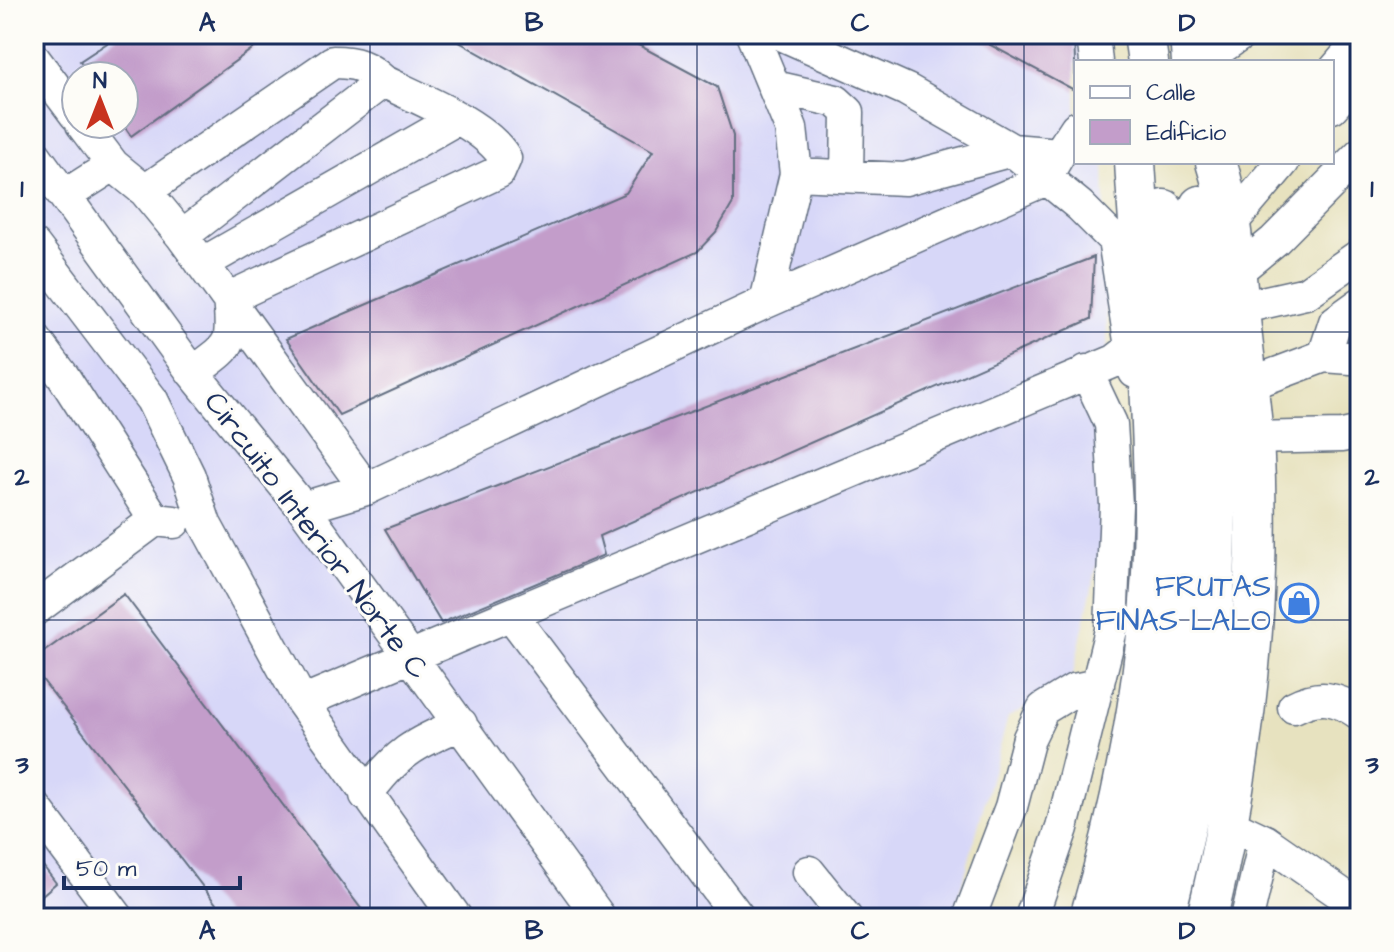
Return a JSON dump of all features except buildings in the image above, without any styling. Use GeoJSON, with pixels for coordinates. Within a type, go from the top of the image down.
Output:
{"type":"FeatureCollection","features":[{"type":"Feature","properties":{"kind":"main road"},"geometry":{"type":"LineString","coordinates":[[1144,34],[1148,60]]}},
{"type":"Feature","properties":{"kind":"main road"},"geometry":{"type":"LineString","coordinates":[[1090,918],[1114,836],[1135,722],[1154,514],[1135,164]]}},
{"type":"Feature","properties":{"kind":"main road"},"geometry":{"type":"LineString","coordinates":[[1127,918],[1158,782],[1181,618],[1180,389],[1160,164]]}},
{"type":"Feature","properties":{"kind":"main road"},"geometry":{"type":"LineString","coordinates":[[1207,918],[1227,823],[1250,660],[1255,560],[1253,438],[1237,290],[1212,185]]}},
{"type":"Feature","properties":{"kind":"main road"},"geometry":{"type":"LineString","coordinates":[[1164,918],[1190,812],[1203,726],[1211,616],[1214,439],[1212,185]]}},
{"type":"Feature","properties":{"kind":"street"},"geometry":{"type":"LineString","coordinates":[[752,34],[791,128],[796,174],[766,302]]}},
{"type":"Feature","properties":{"kind":"street"},"geometry":{"type":"LineString","coordinates":[[781,34],[907,90],[1012,150]]}},
{"type":"Feature","properties":{"kind":"street"},"geometry":{"type":"LineString","coordinates":[[1093,34],[1096,60]]}},
{"type":"Feature","properties":{"kind":"street"},"geometry":{"type":"LineString","coordinates":[[1191,51],[1222,47],[1241,34]]}},
{"type":"Feature","properties":{"kind":"street"},"geometry":{"type":"LineString","coordinates":[[1334,71],[1360,40]]}},
{"type":"Feature","properties":{"kind":"street"},"geometry":{"type":"LineString","coordinates":[[34,59],[60,94]]}},
{"type":"Feature","properties":{"kind":"street"},"geometry":{"type":"LineString","coordinates":[[145,191],[333,62],[352,62],[368,67],[383,81],[497,144],[505,158],[499,172],[229,298]]}},
{"type":"Feature","properties":{"kind":"street"},"geometry":{"type":"LineString","coordinates":[[1334,105],[1360,75]]}},
{"type":"Feature","properties":{"kind":"street"},"geometry":{"type":"LineString","coordinates":[[182,236],[383,81]]}},
{"type":"Feature","properties":{"kind":"street"},"geometry":{"type":"LineString","coordinates":[[775,87],[836,101],[848,112],[847,176]]}},
{"type":"Feature","properties":{"kind":"street"},"geometry":{"type":"LineString","coordinates":[[202,264],[456,119]]}},
{"type":"Feature","properties":{"kind":"street"},"geometry":{"type":"LineString","coordinates":[[94,140],[113,165],[145,191],[182,236],[366,489]]}},
{"type":"Feature","properties":{"kind":"street"},"geometry":{"type":"LineString","coordinates":[[796,174],[905,179],[1012,150],[1060,154]]}},
{"type":"Feature","properties":{"kind":"street","name":"Circuito Interior Norte C"},"geometry":{"type":"LineString","coordinates":[[34,154],[193,373],[303,508],[600,918]]}},
{"type":"Feature","properties":{"kind":"street"},"geometry":{"type":"LineString","coordinates":[[303,508],[366,489],[766,302],[1060,154]]}},
{"type":"Feature","properties":{"kind":"street"},"geometry":{"type":"LineString","coordinates":[[1060,154],[1080,206],[1114,240],[1129,350],[1150,417]]}},
{"type":"Feature","properties":{"kind":"street"},"geometry":{"type":"LineString","coordinates":[[1237,290],[1274,241],[1360,154]]}},
{"type":"Feature","properties":{"kind":"street"},"geometry":{"type":"LineString","coordinates":[[1212,185],[1252,164]]}},
{"type":"Feature","properties":{"kind":"street"},"geometry":{"type":"LineString","coordinates":[[1212,185],[1277,164]]}},
{"type":"Feature","properties":{"kind":"street"},"geometry":{"type":"LineString","coordinates":[[66,195],[113,165]]}},
{"type":"Feature","properties":{"kind":"street"},"geometry":{"type":"LineString","coordinates":[[34,245],[152,400],[189,476],[205,524],[302,702],[456,918]]}},
{"type":"Feature","properties":{"kind":"street"},"geometry":{"type":"LineString","coordinates":[[1237,290],[1306,293],[1360,255]]}},
{"type":"Feature","properties":{"kind":"street"},"geometry":{"type":"LineString","coordinates":[[193,373],[228,345],[233,332],[229,298]]}},
{"type":"Feature","properties":{"kind":"street"},"geometry":{"type":"LineString","coordinates":[[1324,356],[1335,322],[1360,304]]}},
{"type":"Feature","properties":{"kind":"street"},"geometry":{"type":"LineString","coordinates":[[34,338],[63,376],[155,520]]}},
{"type":"Feature","properties":{"kind":"street"},"geometry":{"type":"LineString","coordinates":[[302,702],[412,659],[1115,361],[1129,350]]}},
{"type":"Feature","properties":{"kind":"street"},"geometry":{"type":"LineString","coordinates":[[1247,385],[1324,356],[1351,358],[1360,354]]}},
{"type":"Feature","properties":{"kind":"street"},"geometry":{"type":"LineString","coordinates":[[1031,918],[1062,828],[1111,630],[1116,505],[1111,424],[1086,371]]}},
{"type":"Feature","properties":{"kind":"street"},"geometry":{"type":"LineString","coordinates":[[1253,438],[1342,436],[1360,432]]}},
{"type":"Feature","properties":{"kind":"street"},"geometry":{"type":"LineString","coordinates":[[34,610],[155,520],[205,524]]}},
{"type":"Feature","properties":{"kind":"street"},"geometry":{"type":"LineString","coordinates":[[1111,630],[1147,614]]}},
{"type":"Feature","properties":{"kind":"street"},"geometry":{"type":"LineString","coordinates":[[512,616],[739,918]]}},
{"type":"Feature","properties":{"kind":"street"},"geometry":{"type":"LineString","coordinates":[[969,918],[1011,807],[1029,738],[1043,709],[1074,690],[1098,685]]}},
{"type":"Feature","properties":{"kind":"street"},"geometry":{"type":"LineString","coordinates":[[1294,707],[1313,697],[1334,699],[1360,714]]}},
{"type":"Feature","properties":{"kind":"street"},"geometry":{"type":"LineString","coordinates":[[366,795],[388,764],[421,740],[461,724]]}},
{"type":"Feature","properties":{"kind":"street"},"geometry":{"type":"LineString","coordinates":[[34,806],[101,912]]}},
{"type":"Feature","properties":{"kind":"street"},"geometry":{"type":"LineString","coordinates":[[1227,823],[1265,841],[1360,907]]}},
{"type":"Feature","properties":{"kind":"street"},"geometry":{"type":"LineString","coordinates":[[1247,918],[1265,841]]}},
{"type":"Feature","properties":{"kind":"street"},"geometry":{"type":"LineString","coordinates":[[809,872],[846,918]]}},
{"type":"Feature","properties":{"kind":"shaded area"},"geometry":{"type":"Polygon","coordinates":[[[34,34],[1102,34],[1103,60],[1074,60],[1074,164],[1104,164],[1110,505],[1071,683],[1008,717],[953,918],[34,918],[34,34]]]}},
{"type":"Feature","properties":{"kind":"place","name":"FRUTAS FINAS LALO"},"geometry":{"type":"Point","coordinates":[1299,603]}}]}
